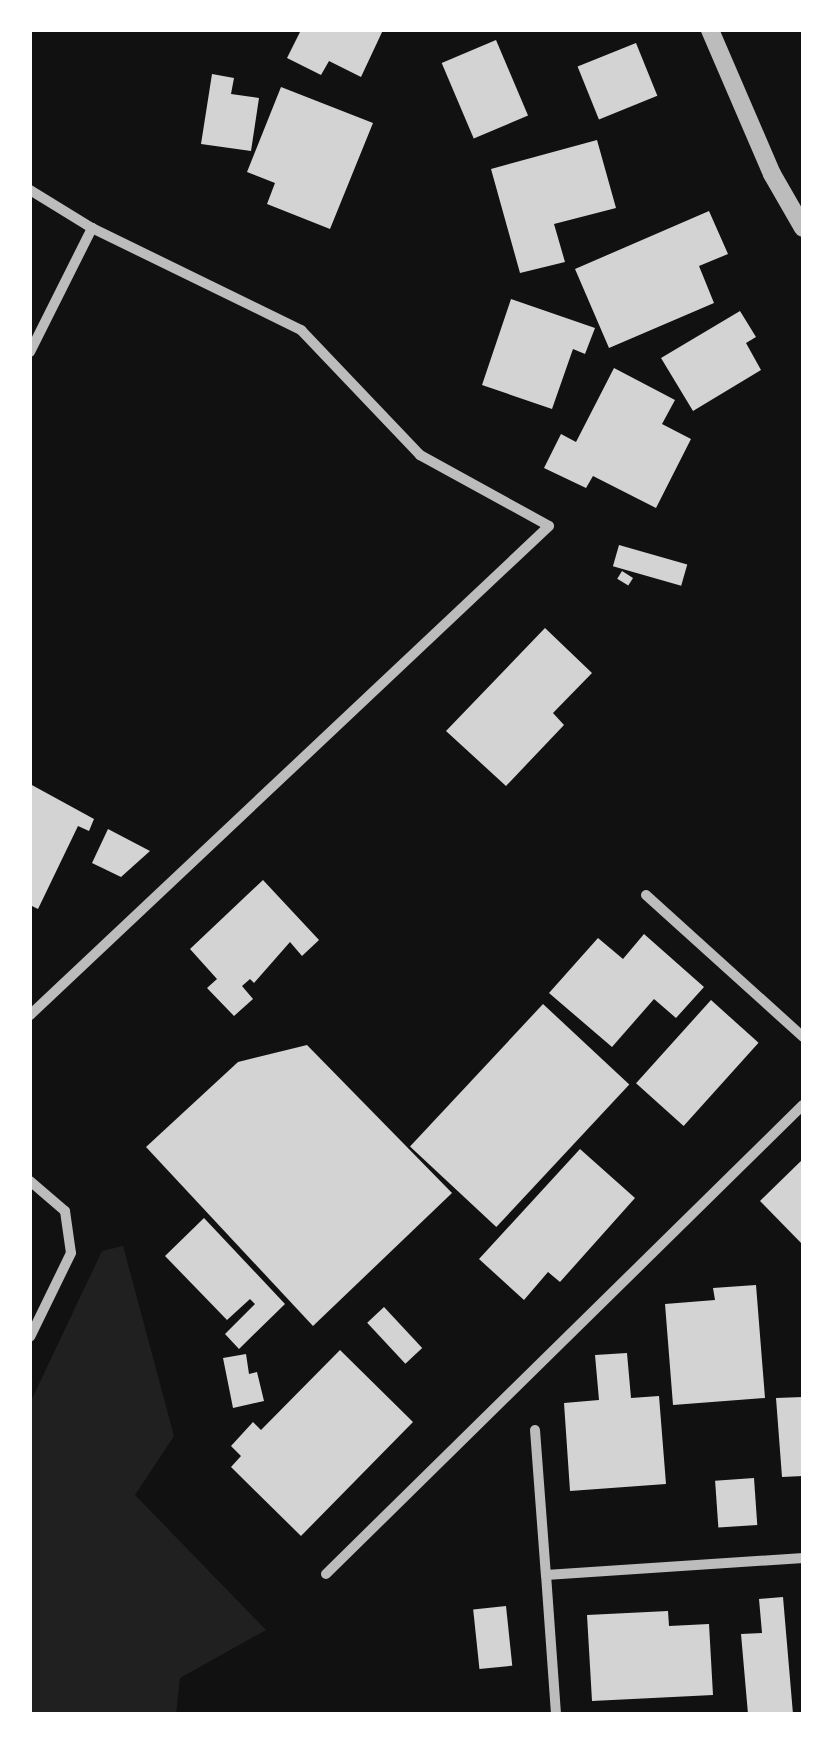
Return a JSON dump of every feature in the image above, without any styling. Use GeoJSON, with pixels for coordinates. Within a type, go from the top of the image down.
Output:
{"type":"FeatureCollection","features":[{"type":"Feature","properties":{"kind":"street"},"geometry":{"type":"LineString","coordinates":[[710,30],[772,174],[803,228]]}},
{"type":"Feature","properties":{"kind":"street"},"geometry":{"type":"LineString","coordinates":[[30,190],[92,228],[302,330],[420,455],[548,526],[30,1015]]}},
{"type":"Feature","properties":{"kind":"street"},"geometry":{"type":"LineString","coordinates":[[30,352],[92,228]]}},
{"type":"Feature","properties":{"kind":"street"},"geometry":{"type":"LineString","coordinates":[[646,895],[803,1036]]}},
{"type":"Feature","properties":{"kind":"street"},"geometry":{"type":"LineString","coordinates":[[326,1574],[803,1105]]}},
{"type":"Feature","properties":{"kind":"street"},"geometry":{"type":"LineString","coordinates":[[30,1181],[65,1212],[71,1253],[30,1337]]}},
{"type":"Feature","properties":{"kind":"street"},"geometry":{"type":"LineString","coordinates":[[535,1430],[556,1714]]}},
{"type":"Feature","properties":{"kind":"street"},"geometry":{"type":"LineString","coordinates":[[546,1575],[803,1558]]}},
{"type":"Feature","properties":{"kind":"shaded area"},"geometry":{"type":"Polygon","coordinates":[[[123,1246],[174,1436],[135,1495],[266,1630],[180,1678],[176,1714],[30,1714],[30,1403],[102,1251],[123,1246]]]}},
{"type":"Feature","properties":{"kind":"building"},"geometry":{"type":"Polygon","coordinates":[[[301,30],[383,30],[361,77],[329,61],[321,75],[287,58],[301,30]]]}},
{"type":"Feature","properties":{"kind":"building"},"geometry":{"type":"Polygon","coordinates":[[[496,40],[528,115],[474,139],[442,63],[496,40]]]}},
{"type":"Feature","properties":{"kind":"building"},"geometry":{"type":"Polygon","coordinates":[[[636,43],[657,96],[599,119],[578,67],[636,43]]]}},
{"type":"Feature","properties":{"kind":"building"},"geometry":{"type":"Polygon","coordinates":[[[212,74],[234,78],[231,94],[259,98],[251,151],[201,144],[212,74]]]}},
{"type":"Feature","properties":{"kind":"building"},"geometry":{"type":"Polygon","coordinates":[[[281,87],[373,123],[330,229],[267,204],[275,183],[247,172],[281,87]]]}},
{"type":"Feature","properties":{"kind":"building"},"geometry":{"type":"Polygon","coordinates":[[[597,140],[616,208],[554,224],[565,262],[520,273],[491,169],[597,140]]]}},
{"type":"Feature","properties":{"kind":"building"},"geometry":{"type":"Polygon","coordinates":[[[709,211],[728,254],[699,266],[714,303],[609,348],[575,269],[709,211]]]}},
{"type":"Feature","properties":{"kind":"building"},"geometry":{"type":"Polygon","coordinates":[[[511,299],[595,328],[585,354],[573,349],[552,409],[482,385],[511,299]]]}},
{"type":"Feature","properties":{"kind":"building"},"geometry":{"type":"Polygon","coordinates":[[[740,311],[756,337],[746,343],[761,370],[693,411],[661,358],[740,311]]]}},
{"type":"Feature","properties":{"kind":"building"},"geometry":{"type":"Polygon","coordinates":[[[614,368],[675,400],[662,424],[691,439],[656,508],[593,476],[586,488],[544,468],[561,434],[576,442],[614,368]]]}},
{"type":"Feature","properties":{"kind":"building"},"geometry":{"type":"Polygon","coordinates":[[[619,545],[687,565],[681,586],[613,566],[619,545]]]}},
{"type":"Feature","properties":{"kind":"building"},"geometry":{"type":"Polygon","coordinates":[[[622,571],[633,578],[628,586],[617,579],[622,571]]]}},
{"type":"Feature","properties":{"kind":"building"},"geometry":{"type":"Polygon","coordinates":[[[545,628],[592,673],[553,713],[564,725],[506,786],[446,731],[545,628]]]}},
{"type":"Feature","properties":{"kind":"building"},"geometry":{"type":"Polygon","coordinates":[[[30,784],[94,819],[89,831],[78,826],[38,909],[30,905],[30,784]]]}},
{"type":"Feature","properties":{"kind":"building"},"geometry":{"type":"Polygon","coordinates":[[[108,829],[150,851],[121,877],[92,863],[108,829]]]}},
{"type":"Feature","properties":{"kind":"building"},"geometry":{"type":"Polygon","coordinates":[[[263,880],[319,940],[302,956],[290,942],[254,983],[250,979],[242,986],[253,999],[234,1016],[207,988],[217,979],[190,949],[263,880]]]}},
{"type":"Feature","properties":{"kind":"building"},"geometry":{"type":"Polygon","coordinates":[[[644,934],[704,987],[676,1018],[654,999],[612,1047],[549,993],[598,938],[623,959],[644,934]]]}},
{"type":"Feature","properties":{"kind":"building"},"geometry":{"type":"Polygon","coordinates":[[[711,1000],[759,1043],[684,1126],[636,1083],[711,1000]]]}},
{"type":"Feature","properties":{"kind":"building"},"geometry":{"type":"Polygon","coordinates":[[[543,1004],[629,1084],[496,1227],[410,1147],[543,1004]]]}},
{"type":"Feature","properties":{"kind":"building"},"geometry":{"type":"Polygon","coordinates":[[[307,1045],[452,1193],[313,1326],[146,1147],[238,1062],[307,1045]]]}},
{"type":"Feature","properties":{"kind":"building"},"geometry":{"type":"Polygon","coordinates":[[[580,1149],[635,1198],[560,1282],[548,1272],[524,1300],[479,1259],[580,1149]]]}},
{"type":"Feature","properties":{"kind":"building"},"geometry":{"type":"Polygon","coordinates":[[[803,1159],[803,1245],[760,1201],[803,1159]]]}},
{"type":"Feature","properties":{"kind":"building"},"geometry":{"type":"Polygon","coordinates":[[[204,1218],[285,1304],[239,1349],[225,1334],[255,1304],[250,1299],[227,1320],[165,1256],[204,1218]]]}},
{"type":"Feature","properties":{"kind":"building"},"geometry":{"type":"Polygon","coordinates":[[[756,1285],[765,1398],[673,1405],[665,1304],[715,1300],[713,1288],[756,1285]]]}},
{"type":"Feature","properties":{"kind":"building"},"geometry":{"type":"Polygon","coordinates":[[[384,1307],[422,1348],[405,1364],[367,1323],[384,1307]]]}},
{"type":"Feature","properties":{"kind":"building"},"geometry":{"type":"Polygon","coordinates":[[[340,1350],[413,1422],[301,1536],[231,1467],[241,1456],[231,1446],[253,1422],[261,1430],[340,1350]]]}},
{"type":"Feature","properties":{"kind":"building"},"geometry":{"type":"Polygon","coordinates":[[[627,1353],[631,1398],[659,1396],[666,1484],[570,1491],[564,1403],[599,1400],[595,1355],[627,1353]]]}},
{"type":"Feature","properties":{"kind":"building"},"geometry":{"type":"Polygon","coordinates":[[[246,1354],[249,1374],[257,1372],[264,1401],[233,1408],[223,1358],[246,1354]]]}},
{"type":"Feature","properties":{"kind":"building"},"geometry":{"type":"Polygon","coordinates":[[[803,1397],[803,1476],[782,1477],[776,1398],[803,1397]]]}},
{"type":"Feature","properties":{"kind":"building"},"geometry":{"type":"Polygon","coordinates":[[[754,1478],[757,1525],[718,1528],[715,1481],[754,1478]]]}},
{"type":"Feature","properties":{"kind":"building"},"geometry":{"type":"Polygon","coordinates":[[[783,1597],[793,1714],[748,1714],[741,1634],[762,1633],[759,1599],[783,1597]]]}},
{"type":"Feature","properties":{"kind":"building"},"geometry":{"type":"Polygon","coordinates":[[[506,1606],[512,1666],[479,1669],[473,1609],[506,1606]]]}},
{"type":"Feature","properties":{"kind":"building"},"geometry":{"type":"Polygon","coordinates":[[[668,1611],[669,1626],[709,1624],[713,1695],[592,1701],[587,1615],[668,1611]]]}}]}
